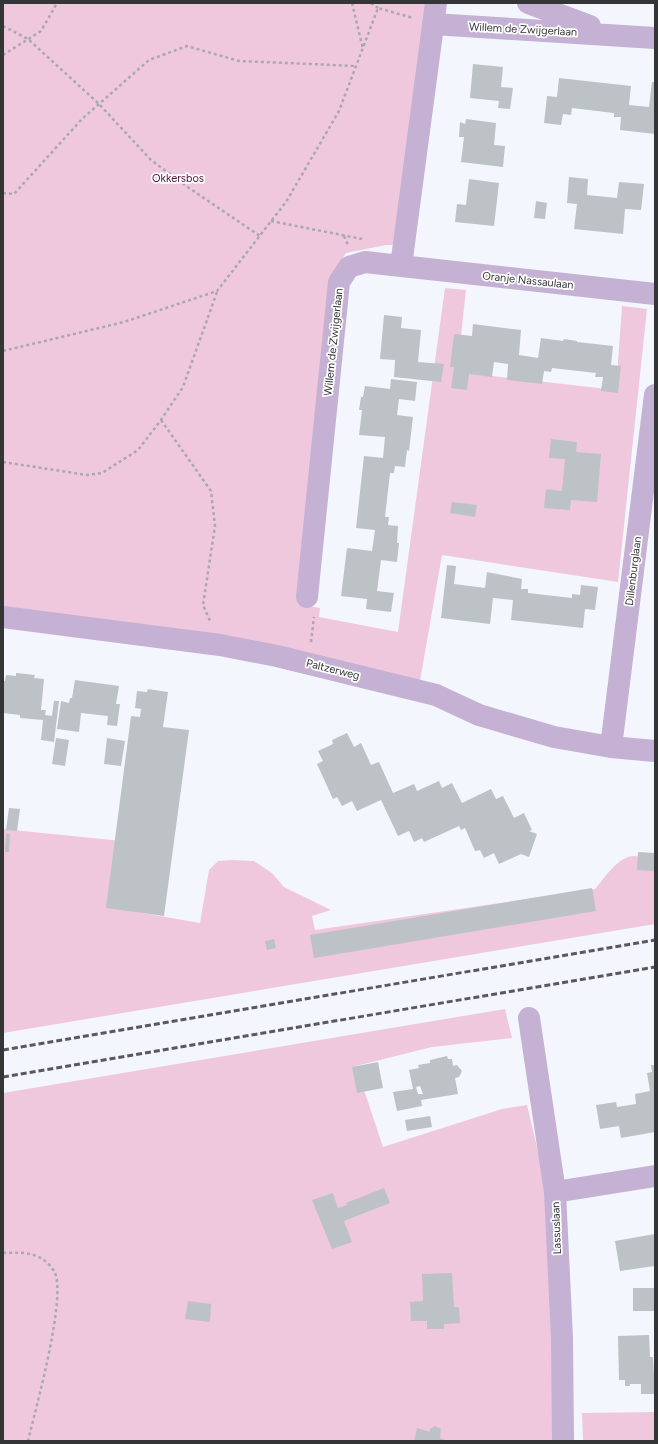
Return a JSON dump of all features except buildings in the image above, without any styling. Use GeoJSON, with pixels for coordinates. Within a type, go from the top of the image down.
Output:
{"type":"FeatureCollection","features":[{"type":"Feature","properties":{"kind":"street","name":"Willem de Zwijgerlaan"},"geometry":{"type":"LineString","coordinates":[[528,3],[612,34]]}},
{"type":"Feature","properties":{"kind":"street","name":"Willem de Zwijgerlaan"},"geometry":{"type":"LineString","coordinates":[[435,13],[655,38]]}},
{"type":"Feature","properties":{"kind":"street"},"geometry":{"type":"LineString","coordinates":[[401,266],[435,13]]}},
{"type":"Feature","properties":{"kind":"street","name":"Willem de Zwijgerlaan"},"geometry":{"type":"LineString","coordinates":[[307,597],[339,282],[344,273],[356,264],[365,262],[401,266]]}},
{"type":"Feature","properties":{"kind":"street","name":"Oranje Nassaulaan"},"geometry":{"type":"LineString","coordinates":[[401,266],[655,294]]}},
{"type":"Feature","properties":{"kind":"street","name":"Dillenburglaan"},"geometry":{"type":"LineString","coordinates":[[611,747],[655,395]]}},
{"type":"Feature","properties":{"kind":"street","name":"Paltzerweg"},"geometry":{"type":"LineString","coordinates":[[3,617],[220,645],[308,662],[436,695],[479,715],[554,737],[611,747],[655,751]]}},
{"type":"Feature","properties":{"kind":"street","name":"Lassuslaan"},"geometry":{"type":"LineString","coordinates":[[529,1018],[555,1192],[562,1338],[564,1441]]}},
{"type":"Feature","properties":{"kind":"street"},"geometry":{"type":"LineString","coordinates":[[555,1192],[655,1176]]}},
{"type":"Feature","properties":{"kind":"path"},"geometry":{"type":"LineString","coordinates":[[3,55],[41,31],[57,3]]}},
{"type":"Feature","properties":{"kind":"path"},"geometry":{"type":"LineString","coordinates":[[352,3],[363,49]]}},
{"type":"Feature","properties":{"kind":"path"},"geometry":{"type":"LineString","coordinates":[[371,3],[378,8],[435,13]]}},
{"type":"Feature","properties":{"kind":"path"},"geometry":{"type":"LineString","coordinates":[[3,462],[88,475],[102,473],[138,450],[161,420],[183,387],[218,291],[286,202],[339,111],[378,8]]}},
{"type":"Feature","properties":{"kind":"path"},"geometry":{"type":"LineString","coordinates":[[3,26],[28,39],[99,104],[151,160],[189,188],[260,236]]}},
{"type":"Feature","properties":{"kind":"path"},"geometry":{"type":"LineString","coordinates":[[3,193],[14,194],[82,119],[149,60],[187,46],[239,61],[356,66]]}},
{"type":"Feature","properties":{"kind":"path"},"geometry":{"type":"LineString","coordinates":[[271,221],[366,240]]}},
{"type":"Feature","properties":{"kind":"path"},"geometry":{"type":"LineString","coordinates":[[3,351],[124,322],[218,291]]}},
{"type":"Feature","properties":{"kind":"path"},"geometry":{"type":"LineString","coordinates":[[161,420],[211,491],[215,526],[203,605],[220,645]]}},
{"type":"Feature","properties":{"kind":"path"},"geometry":{"type":"LineString","coordinates":[[307,597],[316,598],[308,662]]}},
{"type":"Feature","properties":{"kind":"path"},"geometry":{"type":"LineString","coordinates":[[3,1253],[32,1253],[46,1261],[54,1272],[58,1281],[54,1324],[28,1441]]}},
{"type":"Feature","properties":{"kind":"green space","name":"Okkersbos"},"geometry":{"type":"Polygon","coordinates":[[[3,3],[426,3],[395,243],[392,245],[346,253],[333,273],[309,606],[320,608],[319,617],[398,632],[445,288],[466,290],[457,372],[616,390],[622,306],[647,309],[618,582],[442,555],[420,681],[3,611],[3,3]]]}},
{"type":"Feature","properties":{"kind":"green space"},"geometry":{"type":"Polygon","coordinates":[[[3,829],[122,841],[114,908],[200,923],[209,870],[218,861],[254,861],[272,873],[284,887],[331,910],[312,916],[315,930],[595,889],[614,866],[620,861],[633,856],[642,858],[655,869],[655,924],[3,1033],[3,829]]]}},
{"type":"Feature","properties":{"kind":"green space"},"geometry":{"type":"Polygon","coordinates":[[[505,1009],[512,1038],[432,1047],[356,1066],[383,1147],[502,1109],[527,1105],[550,1202],[558,1441],[3,1441],[3,1093],[505,1009]]]}},
{"type":"Feature","properties":{"kind":"green space"},"geometry":{"type":"Polygon","coordinates":[[[655,1412],[655,1441],[583,1441],[582,1413],[655,1412]]]}},
{"type":"Feature","properties":{"kind":"railway"},"geometry":{"type":"LineString","coordinates":[[3,1050],[655,940]]}},
{"type":"Feature","properties":{"kind":"railway"},"geometry":{"type":"LineString","coordinates":[[3,1077],[655,967]]}}]}
